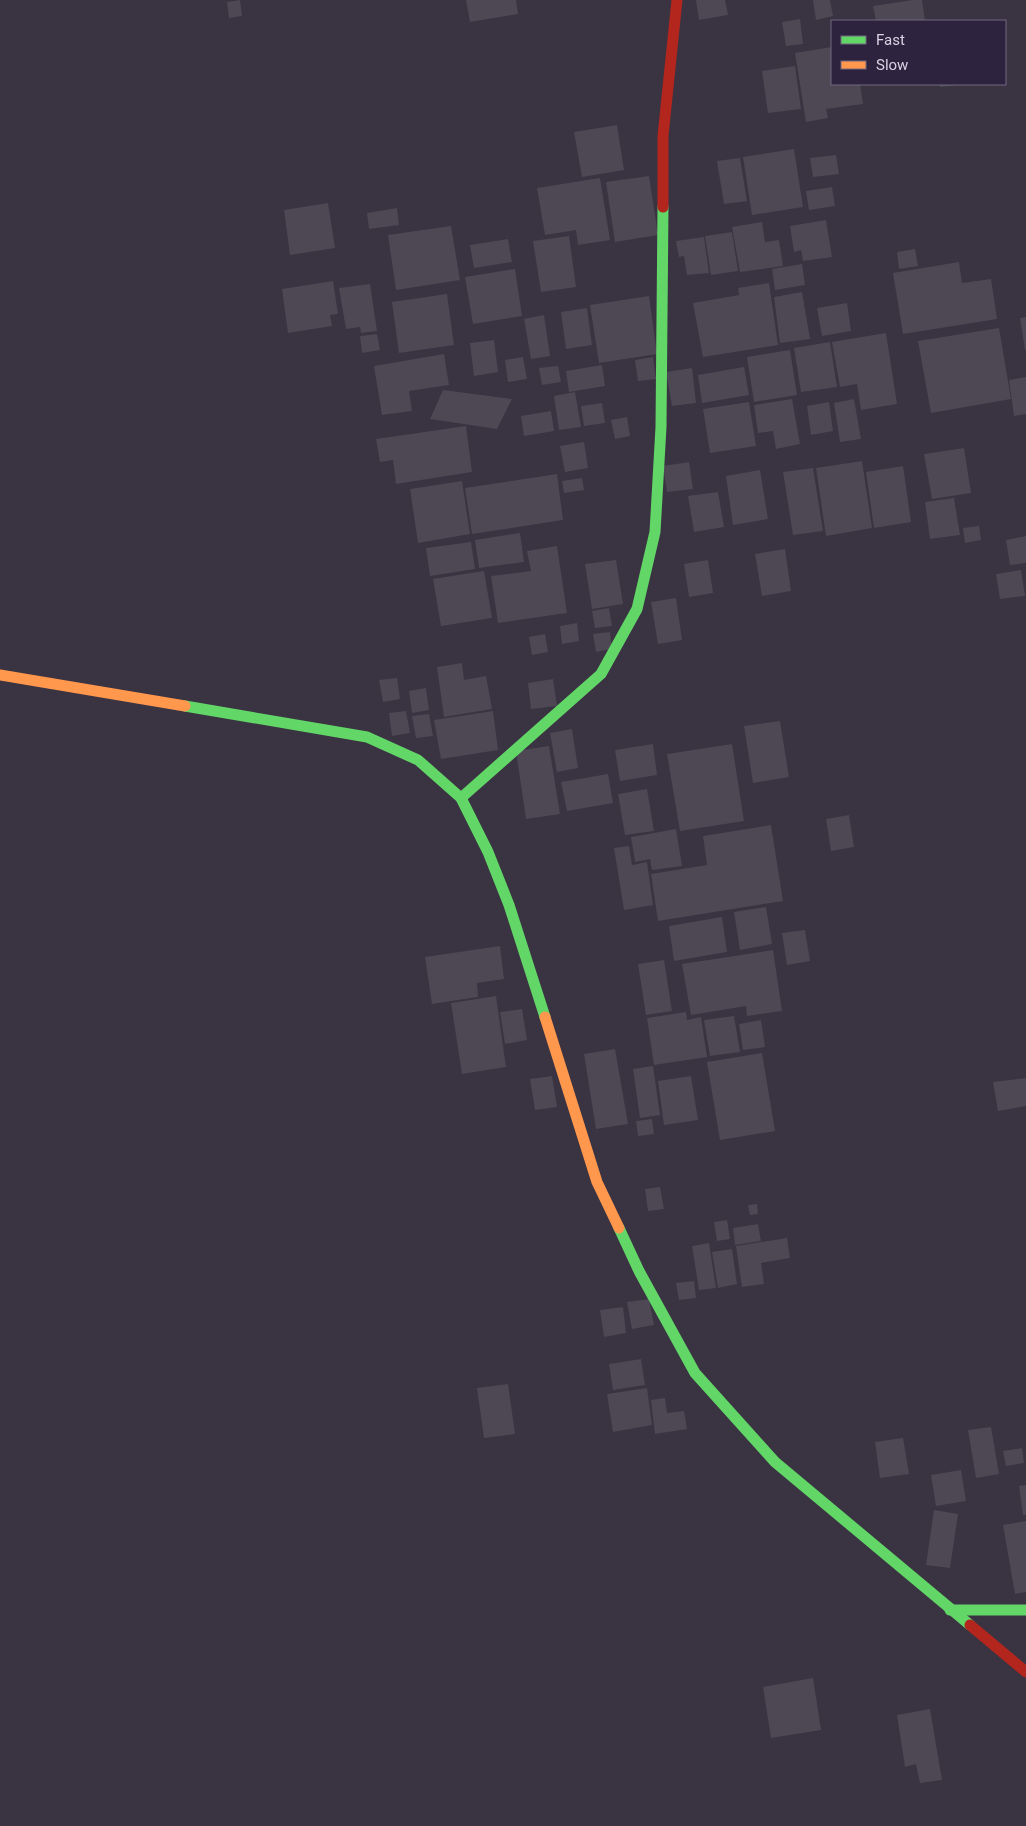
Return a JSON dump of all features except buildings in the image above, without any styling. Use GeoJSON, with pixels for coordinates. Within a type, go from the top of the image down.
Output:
{"type":"FeatureCollection","features":[{"type":"Feature","properties":{"kind":"street"},"geometry":{"type":"LineString","coordinates":[[461,798],[601,674],[637,609],[655,532],[661,427],[663,136],[677,0]]}},
{"type":"Feature","properties":{"kind":"street"},"geometry":{"type":"LineString","coordinates":[[0,675],[367,737],[418,760],[461,798],[488,852],[509,905],[597,1182],[639,1271],[695,1373],[775,1462],[1026,1672]]}},
{"type":"Feature","properties":{"kind":"street"},"geometry":{"type":"LineString","coordinates":[[950,1610],[1026,1610]]}},
{"type":"Feature","properties":{"kind":"traffic: fast"},"geometry":{"type":"LineString","coordinates":[[461,798],[601,674],[637,609],[655,532],[661,427],[663,207]]}},
{"type":"Feature","properties":{"kind":"traffic: fast"},"geometry":{"type":"LineString","coordinates":[[185,706],[367,737],[418,760],[461,798],[488,852],[509,905],[545,1017]]}},
{"type":"Feature","properties":{"kind":"traffic: fast"},"geometry":{"type":"LineString","coordinates":[[619,1228],[639,1271],[695,1373],[775,1462],[970,1625]]}},
{"type":"Feature","properties":{"kind":"traffic: fast"},"geometry":{"type":"LineString","coordinates":[[950,1610],[1026,1610]]}},
{"type":"Feature","properties":{"kind":"traffic: slow"},"geometry":{"type":"LineString","coordinates":[[0,675],[185,706]]}},
{"type":"Feature","properties":{"kind":"traffic: slow"},"geometry":{"type":"LineString","coordinates":[[545,1017],[597,1182],[619,1228]]}},
{"type":"Feature","properties":{"kind":"traffic: jam"},"geometry":{"type":"LineString","coordinates":[[663,207],[663,136],[677,0]]}},
{"type":"Feature","properties":{"kind":"traffic: jam"},"geometry":{"type":"LineString","coordinates":[[970,1625],[1026,1672]]}}]}
